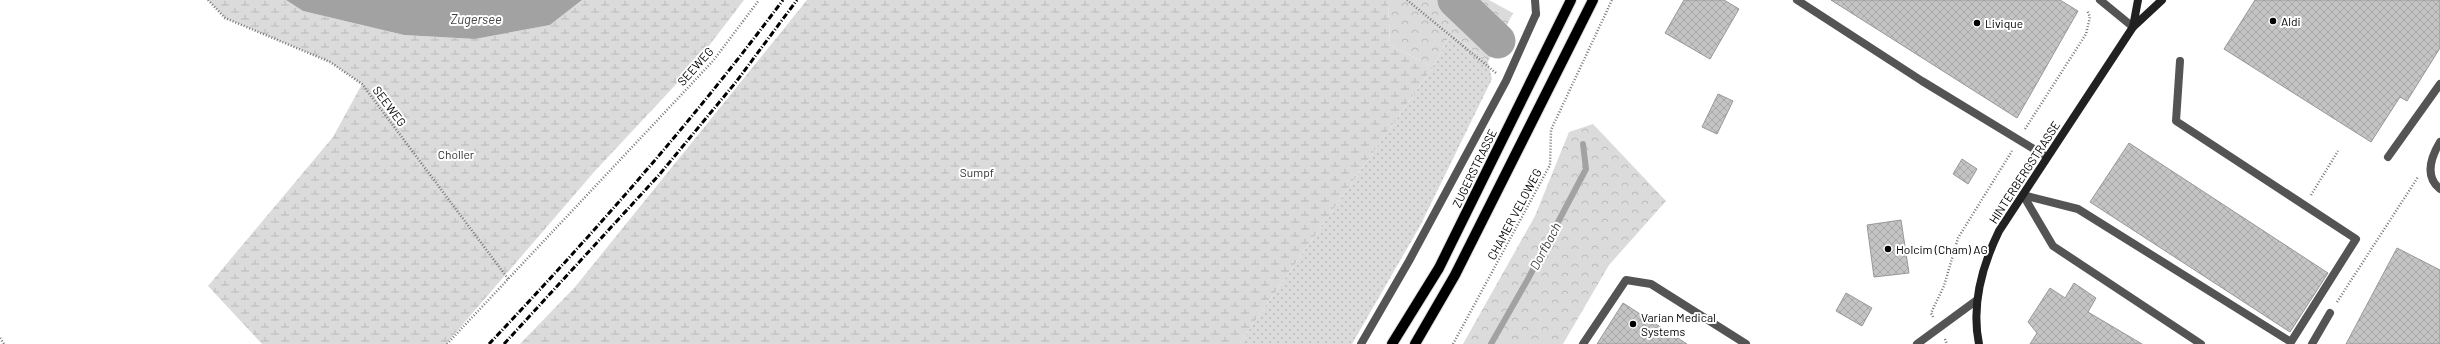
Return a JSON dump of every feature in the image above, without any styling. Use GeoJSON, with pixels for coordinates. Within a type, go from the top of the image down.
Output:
{"type":"FeatureCollection","features":[{"type":"Feature","properties":{"kind":"main road","name":"ZUGERSTRASSE"},"geometry":{"type":"LineString","coordinates":[[1392,344],[1439,268],[1571,0]]}},
{"type":"Feature","properties":{"kind":"main road"},"geometry":{"type":"LineString","coordinates":[[1415,344],[1455,274],[1593,0]]}},
{"type":"Feature","properties":{"kind":"street","name":"ZUGERSTRASSE"},"geometry":{"type":"LineString","coordinates":[[1361,344],[1409,261],[1506,81],[1536,14],[1535,0]]}},
{"type":"Feature","properties":{"kind":"street"},"geometry":{"type":"LineString","coordinates":[[1796,0],[1922,81],[2047,157]]}},
{"type":"Feature","properties":{"kind":"street"},"geometry":{"type":"LineString","coordinates":[[2100,0],[2133,27]]}},
{"type":"Feature","properties":{"kind":"street","name":"HINTERBERGSTRASSE"},"geometry":{"type":"LineString","coordinates":[[2133,27],[2138,0]]}},
{"type":"Feature","properties":{"kind":"street","name":"HINTERBERGSTRASSE"},"geometry":{"type":"LineString","coordinates":[[1979,344],[1977,332],[1977,300],[1987,254],[2022,195],[2133,27],[2162,0]]}},
{"type":"Feature","properties":{"kind":"street"},"geometry":{"type":"LineString","coordinates":[[2022,195],[2078,209],[2291,342],[2356,239],[2176,121],[2180,61]]}},
{"type":"Feature","properties":{"kind":"street"},"geometry":{"type":"LineString","coordinates":[[2388,157],[2440,84]]}},
{"type":"Feature","properties":{"kind":"street"},"geometry":{"type":"LineString","coordinates":[[2440,142],[2431,157],[2430,172],[2435,185],[2440,188]]}},
{"type":"Feature","properties":{"kind":"street"},"geometry":{"type":"LineString","coordinates":[[2022,195],[2052,246],[2201,344]]}},
{"type":"Feature","properties":{"kind":"street"},"geometry":{"type":"LineString","coordinates":[[1583,344],[1626,280],[1651,284],[1746,344]]}},
{"type":"Feature","properties":{"kind":"street"},"geometry":{"type":"LineString","coordinates":[[1916,344],[1977,300]]}},
{"type":"Feature","properties":{"kind":"street"},"geometry":{"type":"LineString","coordinates":[[2312,344],[2330,313]]}},
{"type":"Feature","properties":{"kind":"path","name":"SEEWEG"},"geometry":{"type":"LineString","coordinates":[[208,0],[225,18],[330,62],[362,84],[509,280]]}},
{"type":"Feature","properties":{"kind":"path","name":"SEEWEG"},"geometry":{"type":"LineString","coordinates":[[447,344],[509,280],[712,61],[759,0]]}},
{"type":"Feature","properties":{"kind":"path"},"geometry":{"type":"LineString","coordinates":[[1407,0],[1506,81]]}},
{"type":"Feature","properties":{"kind":"path","name":"CHAMER VELOWEG"},"geometry":{"type":"LineString","coordinates":[[1454,344],[1550,166],[1551,130],[1612,0]]}},
{"type":"Feature","properties":{"kind":"path"},"geometry":{"type":"LineString","coordinates":[[2026,128],[2086,34],[2090,17],[2087,10]]}},
{"type":"Feature","properties":{"kind":"path"},"geometry":{"type":"LineString","coordinates":[[2305,206],[2338,151]]}},
{"type":"Feature","properties":{"kind":"path"},"geometry":{"type":"LineString","coordinates":[[1931,313],[1944,286],[1958,238],[2010,155]]}},
{"type":"Feature","properties":{"kind":"path"},"geometry":{"type":"LineString","coordinates":[[2330,313],[2431,157]]}},
{"type":"Feature","properties":{"kind":"path"},"geometry":{"type":"LineString","coordinates":[[0,338],[4,344]]}},
{"type":"Feature","properties":{"kind":"path"},"geometry":{"type":"LineString","coordinates":[[1945,340],[1948,344]]}},
{"type":"Feature","properties":{"kind":"green space","name":"Choller"},"geometry":{"type":"Polygon","coordinates":[[[208,0],[286,0],[303,11],[404,35],[475,39],[550,25],[582,0],[744,0],[695,64],[594,172],[446,344],[262,344],[208,286],[333,137],[362,84],[330,62],[225,18],[208,0]]]}},
{"type":"Feature","properties":{"kind":"green space","name":"Sumpf"},"geometry":{"type":"Polygon","coordinates":[[[807,0],[1388,0],[1390,45],[1433,67],[1239,344],[520,344],[575,287],[807,0]]]}},
{"type":"Feature","properties":{"kind":"green space"},"geometry":{"type":"Polygon","coordinates":[[[1388,0],[1489,0],[1513,13],[1488,62],[1451,33],[1433,67],[1390,45],[1388,0]]]}},
{"type":"Feature","properties":{"kind":"green space"},"geometry":{"type":"Polygon","coordinates":[[[1451,33],[1488,62],[1492,79],[1420,226],[1352,344],[1239,344],[1433,67],[1451,33]]]}},
{"type":"Feature","properties":{"kind":"green space"},"geometry":{"type":"Polygon","coordinates":[[[1593,124],[1666,201],[1609,265],[1563,344],[1463,344],[1535,216],[1569,132],[1593,124]]]}},
{"type":"Feature","properties":{"kind":"water","name":"Zugersee"},"geometry":{"type":"Polygon","coordinates":[[[286,0],[582,0],[550,25],[475,39],[404,35],[303,11],[286,0]]]}},
{"type":"Feature","properties":{"kind":"building"},"geometry":{"type":"Polygon","coordinates":[[[1684,0],[1724,0],[1739,9],[1710,59],[1665,33],[1684,0]]]}},
{"type":"Feature","properties":{"kind":"building"},"geometry":{"type":"Polygon","coordinates":[[[1831,0],[2060,0],[2078,11],[2017,118],[1831,0]]]}},
{"type":"Feature","properties":{"kind":"building"},"geometry":{"type":"Polygon","coordinates":[[[2255,0],[2440,0],[2440,48],[2407,101],[2400,97],[2371,142],[2224,49],[2255,0]]]}},
{"type":"Feature","properties":{"kind":"building"},"geometry":{"type":"Polygon","coordinates":[[[1718,94],[1733,101],[1717,134],[1702,127],[1718,94]]]}},
{"type":"Feature","properties":{"kind":"building"},"geometry":{"type":"Polygon","coordinates":[[[2129,143],[2328,273],[2290,332],[2090,202],[2129,143]]]}},
{"type":"Feature","properties":{"kind":"building"},"geometry":{"type":"Polygon","coordinates":[[[1962,159],[1977,169],[1968,184],[1953,174],[1962,159]]]}},
{"type":"Feature","properties":{"kind":"building","name":"Holcim (Cham) AG"},"geometry":{"type":"Polygon","coordinates":[[[1901,220],[1909,273],[1874,277],[1867,225],[1901,220]]]}},
{"type":"Feature","properties":{"kind":"building"},"geometry":{"type":"Polygon","coordinates":[[[2397,248],[2440,270],[2440,344],[2346,344],[2397,248]]]}},
{"type":"Feature","properties":{"kind":"building"},"geometry":{"type":"Polygon","coordinates":[[[2074,283],[2096,298],[2088,312],[2142,344],[2030,344],[2037,333],[2028,322],[2050,288],[2065,298],[2074,283]]]}},
{"type":"Feature","properties":{"kind":"building"},"geometry":{"type":"Polygon","coordinates":[[[1846,293],[1872,308],[1862,326],[1836,311],[1846,293]]]}},
{"type":"Feature","properties":{"kind":"building","name":"Varian Medical Systems"},"geometry":{"type":"Polygon","coordinates":[[[1623,303],[1687,344],[1597,344],[1623,303]]]}},
{"type":"Feature","properties":{"kind":"waterway","name":"Dorfbach"},"geometry":{"type":"LineString","coordinates":[[1455,0],[1498,41]]}},
{"type":"Feature","properties":{"kind":"waterway","name":"Dorfbach"},"geometry":{"type":"LineString","coordinates":[[1491,344],[1528,279],[1586,169],[1583,144]]}},
{"type":"Feature","properties":{"kind":"railway"},"geometry":{"type":"LineString","coordinates":[[489,344],[604,219],[678,133],[783,0]]}},
{"type":"Feature","properties":{"kind":"railway"},"geometry":{"type":"LineString","coordinates":[[504,344],[659,175],[736,82],[797,0]]}},
{"type":"Feature","properties":{"kind":"place","name":"Aldi"},"geometry":{"type":"Point","coordinates":[2273,21]}},
{"type":"Feature","properties":{"kind":"place","name":"Livique"},"geometry":{"type":"Point","coordinates":[1977,23]}},
{"type":"Feature","properties":{"kind":"place","name":"Holcim (Cham) AG"},"geometry":{"type":"Point","coordinates":[1888,249]}},
{"type":"Feature","properties":{"kind":"place","name":"Varian Medical Systems"},"geometry":{"type":"Point","coordinates":[1633,324]}}]}
